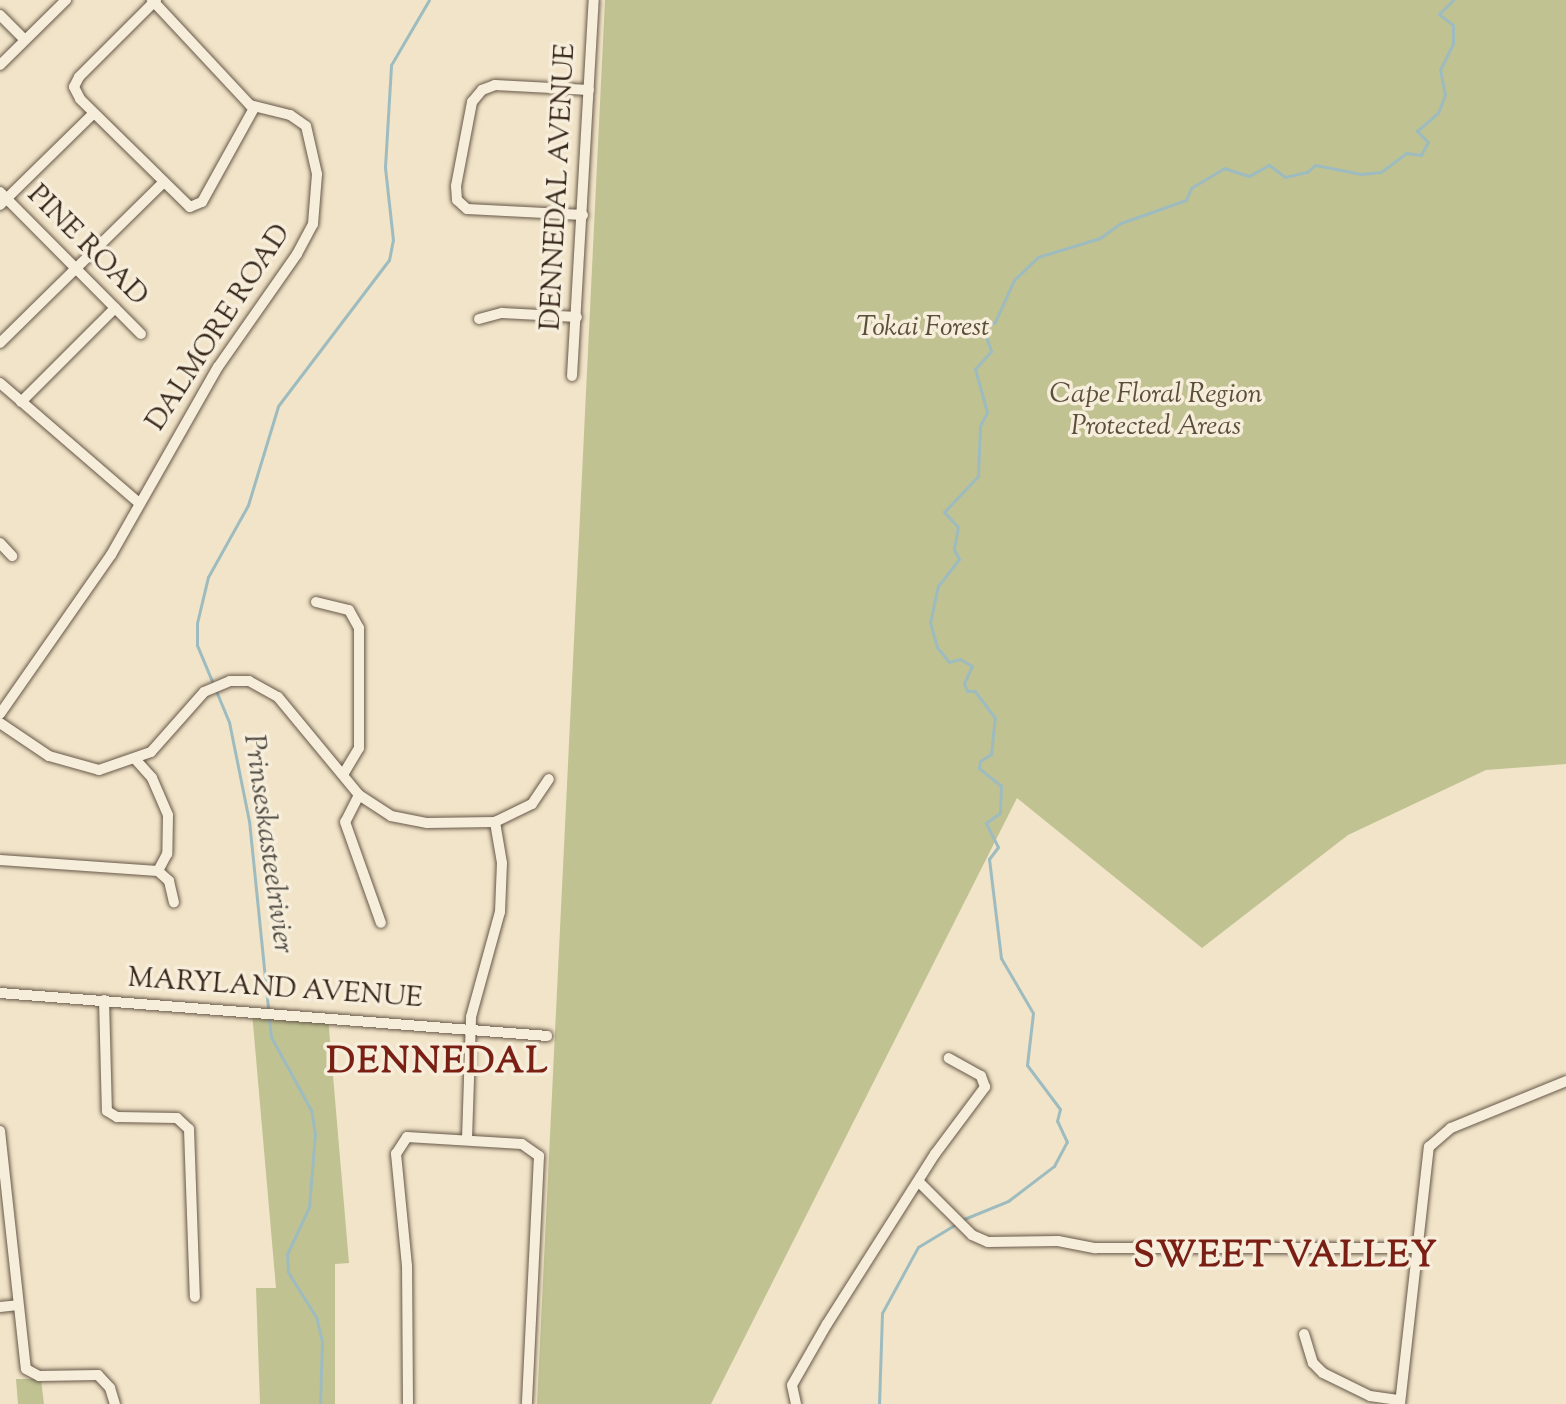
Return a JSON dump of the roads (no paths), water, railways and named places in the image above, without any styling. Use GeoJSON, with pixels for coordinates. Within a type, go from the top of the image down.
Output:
{"type":"FeatureCollection","features":[{"type":"Feature","properties":{"kind":"street"},"geometry":{"type":"LineString","coordinates":[[0,65],[66,0]]}},
{"type":"Feature","properties":{"kind":"street","name":"DENNEDAL AVENUE"},"geometry":{"type":"LineString","coordinates":[[572,376],[594,0]]}},
{"type":"Feature","properties":{"kind":"street"},"geometry":{"type":"LineString","coordinates":[[154,1],[254,108],[199,205],[190,207],[162,184],[75,92],[75,82],[154,1]]}},
{"type":"Feature","properties":{"kind":"street"},"geometry":{"type":"LineString","coordinates":[[0,15],[25,40]]}},
{"type":"Feature","properties":{"kind":"street"},"geometry":{"type":"LineString","coordinates":[[583,215],[467,209],[457,200],[456,186],[472,102],[482,90],[495,85],[589,90]]}},
{"type":"Feature","properties":{"kind":"street","name":"DALMORE ROAD"},"geometry":{"type":"LineString","coordinates":[[0,714],[111,555],[218,367],[297,254],[313,224],[317,174],[309,132],[290,115],[254,108]]}},
{"type":"Feature","properties":{"kind":"street"},"geometry":{"type":"LineString","coordinates":[[2,198],[93,114]]}},
{"type":"Feature","properties":{"kind":"street"},"geometry":{"type":"LineString","coordinates":[[0,343],[162,184]]}},
{"type":"Feature","properties":{"kind":"street","name":"PINE ROAD"},"geometry":{"type":"LineString","coordinates":[[2,198],[141,334]]}},
{"type":"Feature","properties":{"kind":"street"},"geometry":{"type":"LineString","coordinates":[[21,402],[115,308]]}},
{"type":"Feature","properties":{"kind":"street"},"geometry":{"type":"LineString","coordinates":[[479,319],[502,313],[577,317]]}},
{"type":"Feature","properties":{"kind":"street"},"geometry":{"type":"LineString","coordinates":[[0,383],[139,503]]}},
{"type":"Feature","properties":{"kind":"street"},"geometry":{"type":"LineString","coordinates":[[0,543],[12,556]]}},
{"type":"Feature","properties":{"kind":"street"},"geometry":{"type":"LineString","coordinates":[[316,602],[349,610],[359,628],[359,748],[343,775]]}},
{"type":"Feature","properties":{"kind":"street"},"geometry":{"type":"LineString","coordinates":[[0,723],[49,756],[99,770],[136,760],[166,740],[204,692],[220,684],[260,684],[304,726],[359,795],[380,811],[408,820],[495,822],[532,804],[549,779]]}},
{"type":"Feature","properties":{"kind":"street"},"geometry":{"type":"LineString","coordinates":[[136,760],[152,778],[168,815],[167,854],[158,871]]}},
{"type":"Feature","properties":{"kind":"street"},"geometry":{"type":"LineString","coordinates":[[359,795],[345,822],[381,923]]}},
{"type":"Feature","properties":{"kind":"street"},"geometry":{"type":"LineString","coordinates":[[467,1139],[470,1029],[500,912],[502,863],[495,822]]}},
{"type":"Feature","properties":{"kind":"street"},"geometry":{"type":"LineString","coordinates":[[0,860],[158,871],[169,881],[174,902]]}},
{"type":"Feature","properties":{"kind":"street","name":"MARYLAND AVENUE"},"geometry":{"type":"LineString","coordinates":[[0,993],[547,1036]]}},
{"type":"Feature","properties":{"kind":"street"},"geometry":{"type":"LineString","coordinates":[[104,1000],[107,1111],[117,1117],[177,1118],[189,1129],[195,1297]]}},
{"type":"Feature","properties":{"kind":"street"},"geometry":{"type":"LineString","coordinates":[[796,1404],[792,1385],[985,1087],[981,1076],[949,1058]]}},
{"type":"Feature","properties":{"kind":"street"},"geometry":{"type":"LineString","coordinates":[[1304,1334],[1313,1363],[1323,1373],[1370,1396],[1400,1402],[1424,1164],[1435,1139],[1566,1081]]}},
{"type":"Feature","properties":{"kind":"street"},"geometry":{"type":"LineString","coordinates":[[0,1131],[3,1183],[29,1375],[92,1373],[108,1384],[115,1404]]}},
{"type":"Feature","properties":{"kind":"street"},"geometry":{"type":"LineString","coordinates":[[408,1404],[407,1266],[396,1148],[407,1137],[528,1145],[541,1162],[527,1404]]}},
{"type":"Feature","properties":{"kind":"street"},"geometry":{"type":"LineString","coordinates":[[920,1183],[972,1235],[988,1242],[1058,1241],[1095,1248],[1415,1248]]}},
{"type":"Feature","properties":{"kind":"street"},"geometry":{"type":"LineString","coordinates":[[0,1307],[18,1305]]}},
{"type":"Feature","properties":{"kind":"waterway","name":"Prinseskasteelrivier"},"geometry":{"type":"LineString","coordinates":[[320,1404],[322,1342],[316,1317],[288,1272],[287,1254],[309,1207],[315,1134],[311,1110],[271,1037],[249,821],[229,722],[197,645],[197,623],[208,577],[248,505],[278,406],[389,260],[393,240],[385,167],[391,65],[429,0]]}},
{"type":"Feature","properties":{"kind":"waterway"},"geometry":{"type":"LineString","coordinates":[[964,1219],[1008,1201],[1054,1166],[1067,1142],[1057,1121],[1060,1109],[1027,1065],[1033,1013],[1001,958],[989,859],[998,847],[986,823],[1000,813],[1001,786],[979,768],[980,761],[991,754],[995,718],[975,691],[967,691],[964,683],[972,666],[960,659],[949,662],[937,647],[930,623],[938,586],[959,559],[954,549],[958,527],[944,512],[978,476],[980,426],[987,412],[975,369],[991,351],[983,328],[995,322],[1014,280],[1038,257],[1100,238],[1121,223],[1186,200],[1191,188],[1224,168],[1249,176],[1269,165],[1285,177],[1307,172],[1315,165],[1361,174],[1381,172],[1406,153],[1421,155],[1428,142],[1417,131],[1438,113],[1445,95],[1440,70],[1453,43],[1453,25],[1439,14],[1453,0]]}},
{"type":"Feature","properties":{"kind":"waterway"},"geometry":{"type":"LineString","coordinates":[[879,1404],[882,1313],[918,1247],[956,1224]]}},
{"type":"Feature","properties":{"kind":"district","name":"DENNEDAL"},"geometry":{"type":"Point","coordinates":[438,1064]}},
{"type":"Feature","properties":{"kind":"district","name":"SWEET VALLEY"},"geometry":{"type":"Point","coordinates":[1286,1258]}},
{"type":"Feature","properties":{"kind":"park label","name":"Tokai Forest"},"geometry":{"type":"Point","coordinates":[923,328]}},
{"type":"Feature","properties":{"kind":"park label","name":"Cape Floral Region Protected Areas"},"geometry":{"type":"Point","coordinates":[1156,411]}}]}
